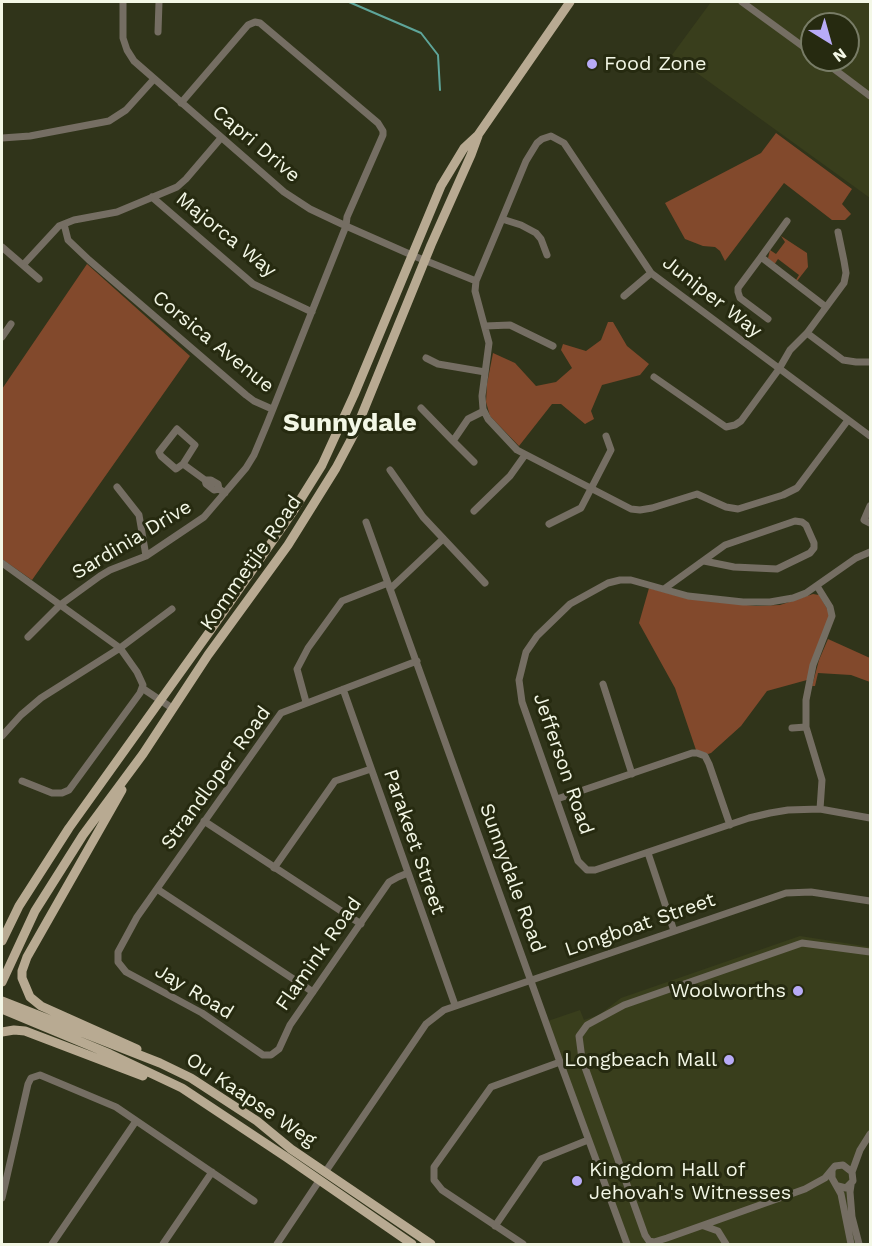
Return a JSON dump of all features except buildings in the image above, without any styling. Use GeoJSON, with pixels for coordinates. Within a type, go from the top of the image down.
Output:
{"type":"FeatureCollection","features":[{"type":"Feature","properties":{"kind":"main road","name":"Kommetjie Road"},"geometry":{"type":"LineString","coordinates":[[2,941],[19,906],[63,837],[282,528],[322,465],[333,444],[445,179],[464,148],[478,135],[570,2]]}},
{"type":"Feature","properties":{"kind":"main road","name":"Kommetjie Road"},"geometry":{"type":"LineString","coordinates":[[2,982],[35,911],[83,835],[143,754],[172,708],[288,545],[336,468],[354,434],[478,135]]}},
{"type":"Feature","properties":{"kind":"main road"},"geometry":{"type":"LineString","coordinates":[[143,754],[21,971],[26,992],[41,1006],[118,1040],[160,1063]]}},
{"type":"Feature","properties":{"kind":"main road","name":"Ou Kaapse Weg"},"geometry":{"type":"LineString","coordinates":[[2,1001],[160,1063],[204,1086],[431,1245]]}},
{"type":"Feature","properties":{"kind":"main road","name":"Ou Kaapse Weg"},"geometry":{"type":"LineString","coordinates":[[2,1009],[110,1054],[195,1095],[412,1245]]}},
{"type":"Feature","properties":{"kind":"main road"},"geometry":{"type":"LineString","coordinates":[[2,1032],[26,1031],[143,1077],[168,1082]]}},
{"type":"Feature","properties":{"kind":"street","name":"Capri Drive"},"geometry":{"type":"LineString","coordinates":[[123,2],[122,31],[127,50],[134,61],[284,192],[310,209],[346,226],[412,256],[476,281]]}},
{"type":"Feature","properties":{"kind":"street"},"geometry":{"type":"LineString","coordinates":[[742,2],[800,44]]}},
{"type":"Feature","properties":{"kind":"street"},"geometry":{"type":"LineString","coordinates":[[158,32],[160,3]]}},
{"type":"Feature","properties":{"kind":"street"},"geometry":{"type":"LineString","coordinates":[[181,103],[248,26],[255,22],[265,25],[378,123],[383,130],[383,135],[347,217],[346,226],[312,312]]}},
{"type":"Feature","properties":{"kind":"street"},"geometry":{"type":"LineString","coordinates":[[838,72],[870,96]]}},
{"type":"Feature","properties":{"kind":"street"},"geometry":{"type":"LineString","coordinates":[[2,138],[40,134],[109,121],[126,110],[154,79]]}},
{"type":"Feature","properties":{"kind":"street","name":"Juniper Way"},"geometry":{"type":"LineString","coordinates":[[502,219],[526,161],[540,140],[551,136],[564,143],[651,273],[870,436]]}},
{"type":"Feature","properties":{"kind":"street"},"geometry":{"type":"LineString","coordinates":[[23,266],[55,229],[64,224],[117,212],[181,184],[222,138]]}},
{"type":"Feature","properties":{"kind":"street","name":"Majorca Way"},"geometry":{"type":"LineString","coordinates":[[152,197],[253,284],[312,312]]}},
{"type":"Feature","properties":{"kind":"street"},"geometry":{"type":"LineString","coordinates":[[547,255],[541,239],[533,231],[502,219],[476,281],[476,296],[489,348],[482,403],[484,411],[501,434],[525,455],[635,510],[652,508],[697,495],[730,508],[741,508],[783,495],[799,486],[848,420]]}},
{"type":"Feature","properties":{"kind":"street"},"geometry":{"type":"LineString","coordinates":[[768,319],[740,298],[738,288],[787,221]]}},
{"type":"Feature","properties":{"kind":"street","name":"Corsica Avenue"},"geometry":{"type":"LineString","coordinates":[[64,224],[68,240],[89,260],[246,395],[272,409],[312,312]]}},
{"type":"Feature","properties":{"kind":"street"},"geometry":{"type":"LineString","coordinates":[[654,377],[726,427],[735,425],[743,418],[790,350],[807,333],[843,284],[844,261],[838,232]]}},
{"type":"Feature","properties":{"kind":"street"},"geometry":{"type":"LineString","coordinates":[[2,247],[39,279]]}},
{"type":"Feature","properties":{"kind":"street"},"geometry":{"type":"LineString","coordinates":[[761,257],[826,308]]}},
{"type":"Feature","properties":{"kind":"street"},"geometry":{"type":"LineString","coordinates":[[624,296],[651,273]]}},
{"type":"Feature","properties":{"kind":"street"},"geometry":{"type":"LineString","coordinates":[[3,332],[11,324]]}},
{"type":"Feature","properties":{"kind":"street"},"geometry":{"type":"LineString","coordinates":[[485,326],[510,325],[553,346]]}},
{"type":"Feature","properties":{"kind":"street"},"geometry":{"type":"LineString","coordinates":[[807,333],[843,360],[870,362]]}},
{"type":"Feature","properties":{"kind":"street"},"geometry":{"type":"LineString","coordinates":[[426,358],[438,364],[485,372]]}},
{"type":"Feature","properties":{"kind":"street"},"geometry":{"type":"LineString","coordinates":[[421,408],[474,462]]}},
{"type":"Feature","properties":{"kind":"street","name":"Sardinia Drive"},"geometry":{"type":"LineString","coordinates":[[28,637],[60,605],[106,572],[146,556],[204,517],[222,491],[254,455],[272,409]]}},
{"type":"Feature","properties":{"kind":"street"},"geometry":{"type":"LineString","coordinates":[[453,441],[468,419],[484,411]]}},
{"type":"Feature","properties":{"kind":"street"},"geometry":{"type":"LineString","coordinates":[[177,429],[195,445],[183,464],[175,468],[159,454],[177,429]]}},
{"type":"Feature","properties":{"kind":"street"},"geometry":{"type":"LineString","coordinates":[[549,524],[577,511],[591,490],[611,450],[606,436]]}},
{"type":"Feature","properties":{"kind":"street"},"geometry":{"type":"LineString","coordinates":[[474,511],[510,476],[525,455]]}},
{"type":"Feature","properties":{"kind":"street"},"geometry":{"type":"LineString","coordinates":[[183,464],[205,480],[206,484],[214,490],[222,491]]}},
{"type":"Feature","properties":{"kind":"street"},"geometry":{"type":"LineString","coordinates":[[390,470],[414,507],[485,583]]}},
{"type":"Feature","properties":{"kind":"street"},"geometry":{"type":"LineString","coordinates":[[117,487],[139,515],[146,556]]}},
{"type":"Feature","properties":{"kind":"street"},"geometry":{"type":"LineString","coordinates":[[870,506],[864,520],[870,523]]}},
{"type":"Feature","properties":{"kind":"street"},"geometry":{"type":"LineString","coordinates":[[664,590],[725,545],[795,521],[806,525],[814,543],[810,553],[777,569],[734,567],[704,561]]}},
{"type":"Feature","properties":{"kind":"street","name":"Sunnydale Road"},"geometry":{"type":"LineString","coordinates":[[366,522],[627,1245]]}},
{"type":"Feature","properties":{"kind":"street"},"geometry":{"type":"LineString","coordinates":[[306,702],[297,669],[308,648],[342,601],[389,586],[443,539]]}},
{"type":"Feature","properties":{"kind":"street","name":"Jefferson Road"},"geometry":{"type":"LineString","coordinates":[[870,552],[794,598],[763,603],[688,596],[638,581],[625,580],[602,586],[567,606],[537,636],[526,652],[519,680],[522,702],[578,861],[584,868],[595,870],[770,813],[820,809],[870,818]]}},
{"type":"Feature","properties":{"kind":"street"},"geometry":{"type":"LineString","coordinates":[[2,563],[120,648],[139,677],[142,688],[172,708]]}},
{"type":"Feature","properties":{"kind":"street"},"geometry":{"type":"LineString","coordinates":[[817,586],[830,607],[832,620],[810,677],[806,700],[806,727],[822,780],[820,809]]}},
{"type":"Feature","properties":{"kind":"street"},"geometry":{"type":"LineString","coordinates":[[2,736],[41,698],[120,648],[172,609]]}},
{"type":"Feature","properties":{"kind":"street","name":"Strandloper Road"},"geometry":{"type":"LineString","coordinates":[[118,952],[137,917],[283,712],[417,662]]}},
{"type":"Feature","properties":{"kind":"street"},"geometry":{"type":"LineString","coordinates":[[603,684],[632,774]]}},
{"type":"Feature","properties":{"kind":"street"},"geometry":{"type":"LineString","coordinates":[[22,781],[52,793],[62,793],[75,786],[142,688]]}},
{"type":"Feature","properties":{"kind":"street","name":"Parakeet Street"},"geometry":{"type":"LineString","coordinates":[[344,688],[455,1005]]}},
{"type":"Feature","properties":{"kind":"street"},"geometry":{"type":"LineString","coordinates":[[792,728],[806,727]]}},
{"type":"Feature","properties":{"kind":"street"},"geometry":{"type":"LineString","coordinates":[[557,799],[692,753],[703,755],[709,764],[730,825]]}},
{"type":"Feature","properties":{"kind":"street"},"geometry":{"type":"LineString","coordinates":[[274,868],[335,782],[371,769]]}},
{"type":"Feature","properties":{"kind":"street"},"geometry":{"type":"LineString","coordinates":[[204,821],[361,924]]}},
{"type":"Feature","properties":{"kind":"street"},"geometry":{"type":"LineString","coordinates":[[648,853],[674,931]]}},
{"type":"Feature","properties":{"kind":"street","name":"Flamink Road"},"geometry":{"type":"LineString","coordinates":[[263,1055],[271,1055],[279,1049],[290,1025],[389,882],[408,873]]}},
{"type":"Feature","properties":{"kind":"street"},"geometry":{"type":"LineString","coordinates":[[157,889],[313,992]]}},
{"type":"Feature","properties":{"kind":"street","name":"Longboat Street"},"geometry":{"type":"LineString","coordinates":[[326,1171],[426,1024],[440,1012],[530,979],[786,894],[811,892],[870,901]]}},
{"type":"Feature","properties":{"kind":"street"},"geometry":{"type":"LineString","coordinates":[[860,1150],[832,1170],[824,1179],[805,1189],[654,1242],[646,1239],[582,1059],[580,1042],[582,1030],[624,1005],[802,943],[870,952]]}},
{"type":"Feature","properties":{"kind":"street","name":"Jay Road"},"geometry":{"type":"LineString","coordinates":[[118,952],[118,962],[126,972],[202,1013],[263,1055]]}},
{"type":"Feature","properties":{"kind":"street"},"geometry":{"type":"LineString","coordinates":[[523,1245],[436,1184],[433,1174],[434,1167],[491,1087],[560,1062]]}},
{"type":"Feature","properties":{"kind":"street"},"geometry":{"type":"LineString","coordinates":[[2,1198],[18,1122],[32,1078],[38,1075],[47,1076],[104,1101],[254,1201]]}},
{"type":"Feature","properties":{"kind":"street"},"geometry":{"type":"LineString","coordinates":[[52,1245],[136,1121]]}},
{"type":"Feature","properties":{"kind":"street"},"geometry":{"type":"LineString","coordinates":[[852,1172],[860,1150],[870,1134]]}},
{"type":"Feature","properties":{"kind":"street"},"geometry":{"type":"LineString","coordinates":[[495,1226],[541,1159],[588,1140]]}},
{"type":"Feature","properties":{"kind":"street"},"geometry":{"type":"LineString","coordinates":[[840,1164],[847,1166],[854,1179],[850,1198],[859,1245]]}},
{"type":"Feature","properties":{"kind":"street"},"geometry":{"type":"LineString","coordinates":[[832,1170],[832,1178],[841,1194],[851,1245]]}},
{"type":"Feature","properties":{"kind":"street"},"geometry":{"type":"LineString","coordinates":[[163,1245],[212,1172]]}},
{"type":"Feature","properties":{"kind":"street"},"geometry":{"type":"LineString","coordinates":[[278,1245],[320,1181]]}},
{"type":"Feature","properties":{"kind":"street"},"geometry":{"type":"LineString","coordinates":[[805,1189],[836,1185],[844,1188],[851,1185]]}},
{"type":"Feature","properties":{"kind":"street"},"geometry":{"type":"LineString","coordinates":[[844,1213],[845,1245]]}},
{"type":"Feature","properties":{"kind":"street"},"geometry":{"type":"LineString","coordinates":[[725,1242],[723,1225],[729,1216]]}},
{"type":"Feature","properties":{"kind":"street"},"geometry":{"type":"LineString","coordinates":[[702,1226],[718,1231],[725,1242]]}},
{"type":"Feature","properties":{"kind":"shaded area"},"geometry":{"type":"Polygon","coordinates":[[[711,2],[870,2],[870,198],[672,55],[711,2]]]}},
{"type":"Feature","properties":{"kind":"shaded area"},"geometry":{"type":"Polygon","coordinates":[[[776,133],[852,189],[842,204],[851,214],[845,220],[832,220],[784,183],[725,261],[715,247],[703,246],[685,239],[665,203],[761,153],[776,133]]]}},
{"type":"Feature","properties":{"kind":"shaded area"},"geometry":{"type":"Polygon","coordinates":[[[781,236],[807,253],[808,267],[797,281],[799,275],[778,259],[774,265],[768,258],[770,250],[776,254],[785,242],[781,236]]]}},
{"type":"Feature","properties":{"kind":"shaded area"},"geometry":{"type":"Polygon","coordinates":[[[87,264],[190,356],[32,580],[2,559],[2,389],[87,264]]]}},
{"type":"Feature","properties":{"kind":"shaded area"},"geometry":{"type":"Polygon","coordinates":[[[608,322],[613,322],[627,346],[649,364],[640,375],[602,385],[591,411],[594,419],[585,424],[561,404],[552,404],[519,446],[490,416],[486,402],[493,353],[515,363],[536,386],[556,382],[572,368],[561,350],[563,344],[586,351],[601,340],[608,322]]]}},
{"type":"Feature","properties":{"kind":"shaded area"},"geometry":{"type":"Polygon","coordinates":[[[649,588],[689,599],[756,606],[780,605],[813,594],[819,595],[829,612],[829,617],[807,680],[767,691],[741,726],[711,753],[696,750],[675,688],[639,623],[649,588]]]}},
{"type":"Feature","properties":{"kind":"shaded area"},"geometry":{"type":"Polygon","coordinates":[[[828,639],[870,658],[870,682],[851,675],[818,673],[815,686],[812,686],[828,639]]]}},
{"type":"Feature","properties":{"kind":"shaded area"},"geometry":{"type":"Polygon","coordinates":[[[800,936],[870,947],[870,1134],[860,1150],[851,1185],[859,1244],[627,1244],[545,1022],[580,1010],[584,1020],[599,1015],[621,998],[800,936]]]}},
{"type":"Feature","properties":{"kind":"waterway"},"geometry":{"type":"LineString","coordinates":[[349,2],[421,33],[438,55],[440,90]]}},
{"type":"Feature","properties":{"kind":"place","name":"Food Zone"},"geometry":{"type":"Point","coordinates":[592,64]}},
{"type":"Feature","properties":{"kind":"place","name":"Woolworths"},"geometry":{"type":"Point","coordinates":[798,991]}},
{"type":"Feature","properties":{"kind":"place","name":"Longbeach Mall"},"geometry":{"type":"Point","coordinates":[729,1060]}},
{"type":"Feature","properties":{"kind":"place","name":"Kingdom Hall of Jehovah's Witnesses"},"geometry":{"type":"Point","coordinates":[577,1181]}},
{"type":"Feature","properties":{"kind":"district","name":"Sunnydale"},"geometry":{"type":"Point","coordinates":[350,423]}}]}
